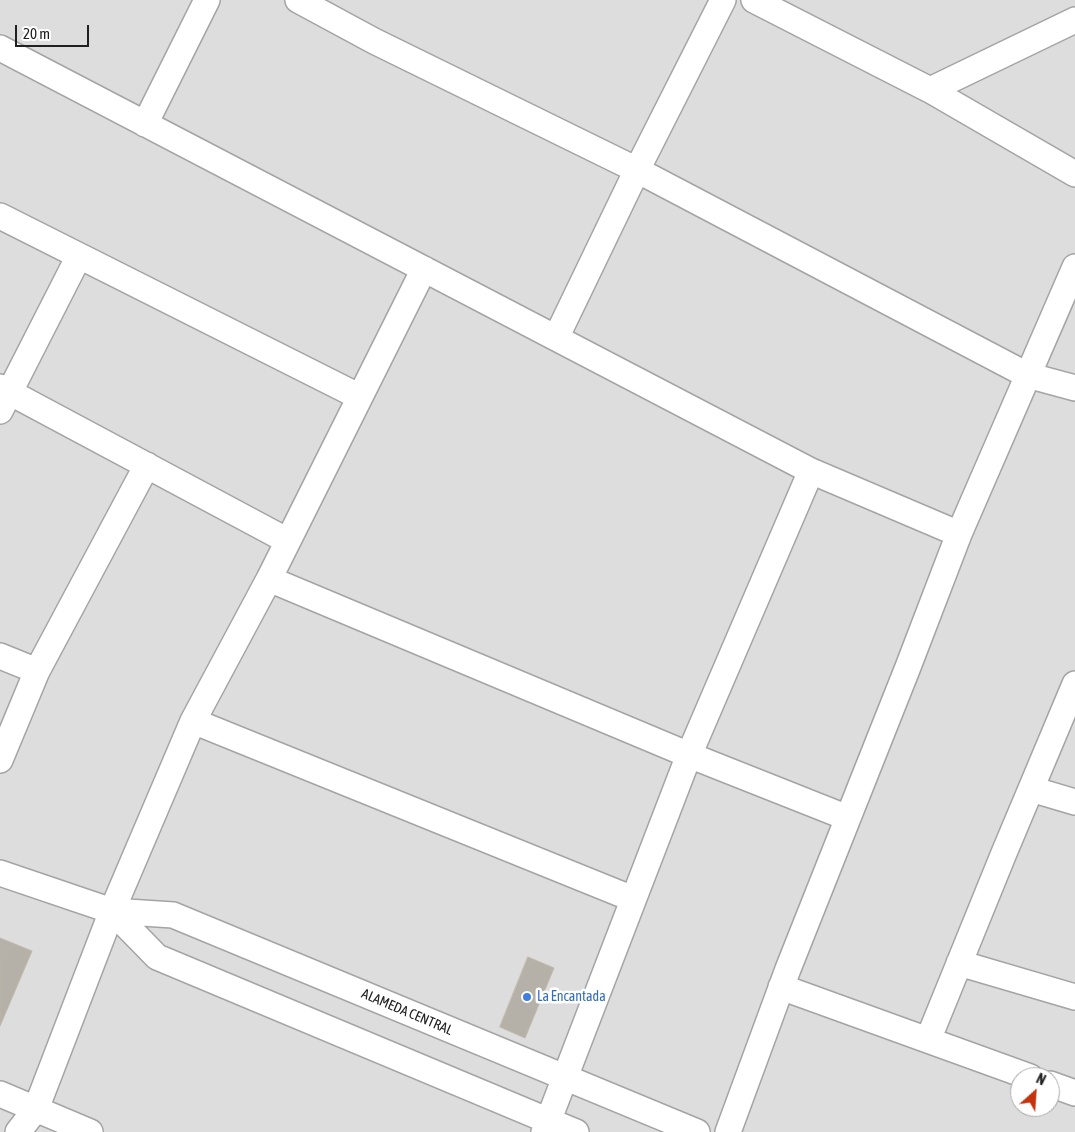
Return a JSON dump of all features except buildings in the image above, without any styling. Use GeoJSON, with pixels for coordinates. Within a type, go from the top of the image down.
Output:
{"type":"FeatureCollection","features":[{"type":"Feature","properties":{"kind":"street"},"geometry":{"type":"LineString","coordinates":[[145,124],[207,0]]}},
{"type":"Feature","properties":{"kind":"street"},"geometry":{"type":"LineString","coordinates":[[298,0],[374,40],[637,170],[1027,375],[1075,388]]}},
{"type":"Feature","properties":{"kind":"street"},"geometry":{"type":"LineString","coordinates":[[556,338],[637,170],[723,0]]}},
{"type":"Feature","properties":{"kind":"street"},"geometry":{"type":"LineString","coordinates":[[754,0],[930,90],[1075,174]]}},
{"type":"Feature","properties":{"kind":"street"},"geometry":{"type":"LineString","coordinates":[[930,90],[1075,20]]}},
{"type":"Feature","properties":{"kind":"street"},"geometry":{"type":"LineString","coordinates":[[0,48],[811,471],[959,534]]}},
{"type":"Feature","properties":{"kind":"street"},"geometry":{"type":"LineString","coordinates":[[0,216],[360,397]]}},
{"type":"Feature","properties":{"kind":"street"},"geometry":{"type":"LineString","coordinates":[[79,256],[3,397],[147,465],[288,541]]}},
{"type":"Feature","properties":{"kind":"street"},"geometry":{"type":"LineString","coordinates":[[728,1132],[781,987],[959,534],[1075,267]]}},
{"type":"Feature","properties":{"kind":"street"},"geometry":{"type":"LineString","coordinates":[[18,1132],[36,1109],[112,911],[193,721],[269,579],[424,269]]}},
{"type":"Feature","properties":{"kind":"street"},"geometry":{"type":"LineString","coordinates":[[0,760],[37,671],[147,465]]}},
{"type":"Feature","properties":{"kind":"street"},"geometry":{"type":"LineString","coordinates":[[546,1127],[688,755],[811,471]]}},
{"type":"Feature","properties":{"kind":"street"},"geometry":{"type":"LineString","coordinates":[[269,579],[688,755],[848,818]]}},
{"type":"Feature","properties":{"kind":"street"},"geometry":{"type":"LineString","coordinates":[[0,656],[37,671]]}},
{"type":"Feature","properties":{"kind":"street"},"geometry":{"type":"LineString","coordinates":[[928,1040],[1075,684]]}},
{"type":"Feature","properties":{"kind":"street"},"geometry":{"type":"LineString","coordinates":[[193,721],[633,899]]}},
{"type":"Feature","properties":{"kind":"street"},"geometry":{"type":"LineString","coordinates":[[1031,789],[1075,802]]}},
{"type":"Feature","properties":{"kind":"street","name":"ALAMEDA CENTRAL"},"geometry":{"type":"LineString","coordinates":[[0,873],[112,911],[173,915],[697,1132]]}},
{"type":"Feature","properties":{"kind":"street","name":"ALAMEDA CENTRAL"},"geometry":{"type":"LineString","coordinates":[[112,911],[157,957],[546,1127],[576,1132]]}},
{"type":"Feature","properties":{"kind":"street"},"geometry":{"type":"LineString","coordinates":[[959,963],[1075,997]]}},
{"type":"Feature","properties":{"kind":"street"},"geometry":{"type":"LineString","coordinates":[[781,987],[1010,1070]]}},
{"type":"Feature","properties":{"kind":"street"},"geometry":{"type":"LineString","coordinates":[[1060,1088],[1075,1093]]}},
{"type":"Feature","properties":{"kind":"street"},"geometry":{"type":"LineString","coordinates":[[0,1094],[90,1132]]}},
{"type":"Feature","properties":{"kind":"shaded area"},"geometry":{"type":"Polygon","coordinates":[[[0,0],[1075,0],[1075,1132],[0,1132],[0,0]]]}},
{"type":"Feature","properties":{"kind":"place","name":"La Encantada"},"geometry":{"type":"Point","coordinates":[527,997]}}]}
